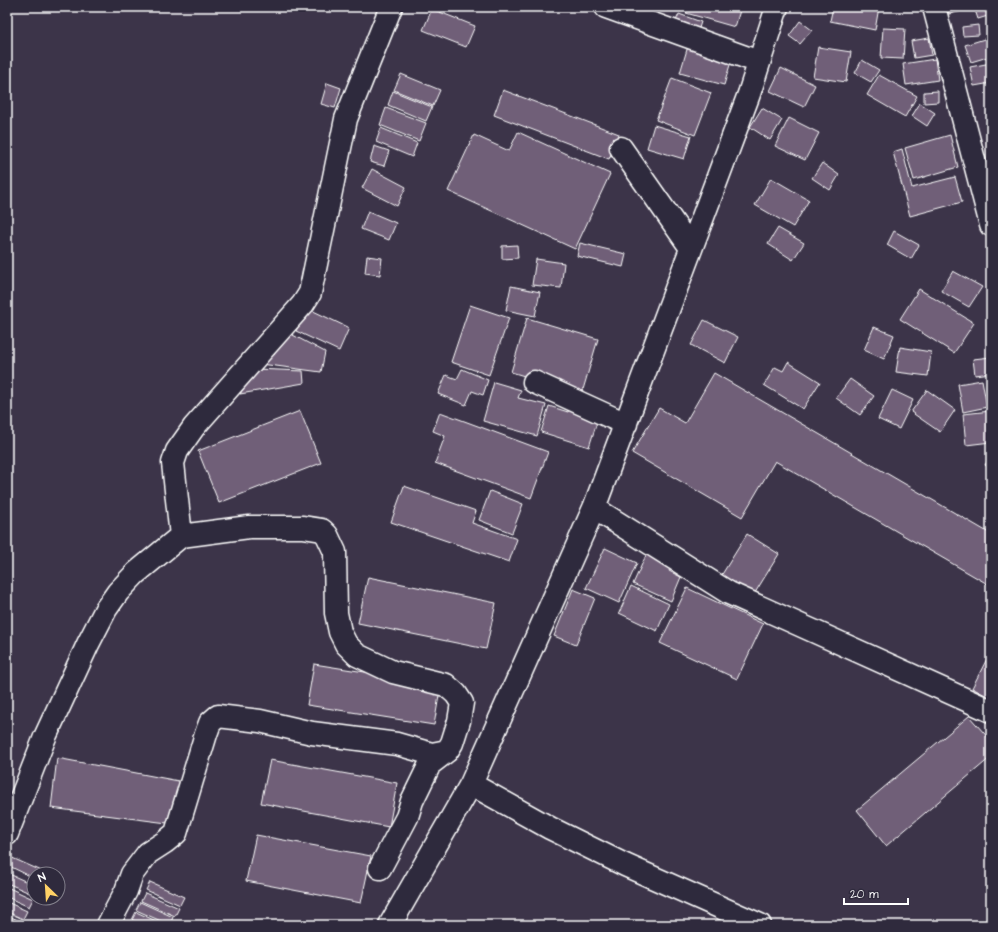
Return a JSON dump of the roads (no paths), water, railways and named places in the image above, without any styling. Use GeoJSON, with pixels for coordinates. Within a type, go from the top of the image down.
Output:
{"type":"FeatureCollection","features":[{"type":"Feature","properties":{"kind":"street"},"geometry":{"type":"LineString","coordinates":[[181,536],[173,463],[177,451],[194,427],[303,304],[310,293],[346,118],[391,7]]}},
{"type":"Feature","properties":{"kind":"street"},"geometry":{"type":"LineString","coordinates":[[606,7],[759,62]]}},
{"type":"Feature","properties":{"kind":"street"},"geometry":{"type":"LineString","coordinates":[[390,925],[471,784],[594,508],[759,62],[777,7]]}},
{"type":"Feature","properties":{"kind":"street"},"geometry":{"type":"LineString","coordinates":[[934,7],[991,225]]}},
{"type":"Feature","properties":{"kind":"street"},"geometry":{"type":"LineString","coordinates":[[621,148],[691,248]]}},
{"type":"Feature","properties":{"kind":"street"},"geometry":{"type":"LineString","coordinates":[[534,382],[626,424]]}},
{"type":"Feature","properties":{"kind":"street"},"geometry":{"type":"LineString","coordinates":[[594,508],[729,592],[991,711]]}},
{"type":"Feature","properties":{"kind":"street"},"geometry":{"type":"LineString","coordinates":[[7,834],[45,737],[88,644],[106,609],[118,592],[136,572],[181,536],[249,527],[303,527],[322,530],[327,535],[335,552],[336,613],[340,632],[346,644],[357,655],[370,663],[416,679],[441,683],[456,694],[462,704],[459,721],[448,751],[430,764],[412,801],[407,818],[380,868]]}},
{"type":"Feature","properties":{"kind":"street"},"geometry":{"type":"LineString","coordinates":[[108,925],[126,891],[132,874],[148,852],[165,842],[176,833],[206,734],[210,723],[218,716],[260,720],[312,733],[397,744],[432,754],[448,751]]}},
{"type":"Feature","properties":{"kind":"street"},"geometry":{"type":"LineString","coordinates":[[471,784],[550,828],[625,865],[760,925]]}}]}
